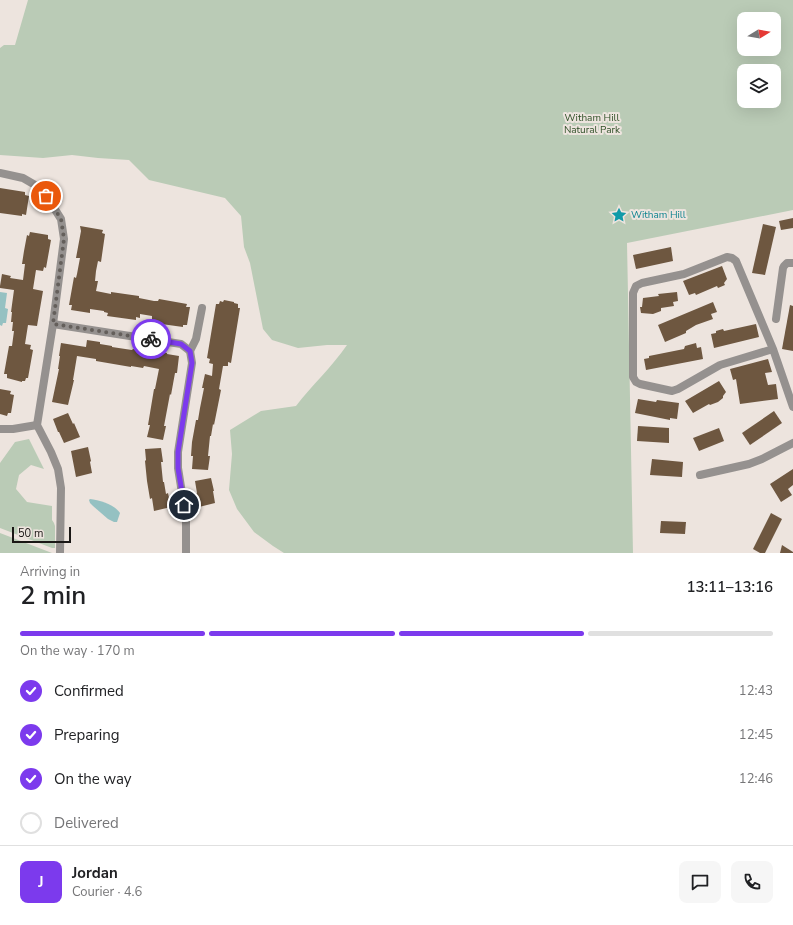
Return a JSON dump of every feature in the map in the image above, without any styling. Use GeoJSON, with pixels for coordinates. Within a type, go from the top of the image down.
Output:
{"type":"FeatureCollection","features":[{"type":"Feature","properties":{"kind":"street"},"geometry":{"type":"LineString","coordinates":[[0,174],[23,178],[42,189],[61,219],[64,239],[53,324],[37,425],[58,469],[61,488],[60,553]]}},
{"type":"Feature","properties":{"kind":"street"},"geometry":{"type":"LineString","coordinates":[[773,350],[720,365],[672,391],[640,384],[636,382],[634,377],[633,293],[636,286],[642,283],[684,274],[727,257],[736,261],[773,350],[793,407]]}},
{"type":"Feature","properties":{"kind":"street"},"geometry":{"type":"LineString","coordinates":[[776,318],[783,268],[787,263],[793,263]]}},
{"type":"Feature","properties":{"kind":"street"},"geometry":{"type":"LineString","coordinates":[[186,553],[186,518],[178,468],[178,452],[192,363],[190,351],[196,339],[202,308]]}},
{"type":"Feature","properties":{"kind":"street"},"geometry":{"type":"LineString","coordinates":[[53,324],[181,344],[190,351]]}},
{"type":"Feature","properties":{"kind":"street"},"geometry":{"type":"LineString","coordinates":[[0,429],[13,429],[37,425]]}},
{"type":"Feature","properties":{"kind":"street"},"geometry":{"type":"LineString","coordinates":[[700,474],[750,464],[762,460],[793,443]]}},
{"type":"Feature","properties":{"kind":"green space","name":"Witham Hill Natural Park"},"geometry":{"type":"Polygon","coordinates":[[[28,0],[793,0],[793,210],[627,243],[633,553],[284,553],[254,532],[237,509],[229,490],[232,454],[230,430],[261,411],[296,406],[347,345],[327,345],[298,348],[272,340],[263,329],[250,263],[244,247],[241,216],[225,198],[149,180],[129,160],[72,155],[43,158],[0,155],[0,48],[4,45],[15,45],[28,0]]]}},
{"type":"Feature","properties":{"kind":"green space"},"geometry":{"type":"Polygon","coordinates":[[[29,439],[44,469],[31,465],[19,475],[16,489],[27,502],[52,506],[52,520],[55,526],[55,548],[0,528],[0,463],[15,442],[29,439]]]}},
{"type":"Feature","properties":{"kind":"green space"},"geometry":{"type":"Polygon","coordinates":[[[0,533],[52,553],[0,553],[0,533]]]}},
{"type":"Feature","properties":{"kind":"water"},"geometry":{"type":"Polygon","coordinates":[[[0,292],[7,293],[5,308],[8,309],[6,323],[3,323],[2,326],[0,325],[0,292]]]}},
{"type":"Feature","properties":{"kind":"water"},"geometry":{"type":"Polygon","coordinates":[[[90,499],[107,503],[118,510],[120,513],[117,522],[108,519],[90,503],[90,499]]]}},
{"type":"Feature","properties":{"kind":"building"},"geometry":{"type":"Polygon","coordinates":[[[0,188],[25,192],[25,195],[29,196],[26,215],[22,214],[22,216],[0,213],[0,188]]]}},
{"type":"Feature","properties":{"kind":"building"},"geometry":{"type":"Polygon","coordinates":[[[793,218],[793,228],[781,230],[779,221],[793,218]]]}},
{"type":"Feature","properties":{"kind":"building"},"geometry":{"type":"Polygon","coordinates":[[[763,224],[776,227],[765,275],[752,273],[763,224]]]}},
{"type":"Feature","properties":{"kind":"building"},"geometry":{"type":"Polygon","coordinates":[[[80,226],[103,230],[102,233],[105,234],[101,262],[98,261],[96,271],[95,281],[98,281],[96,291],[111,294],[111,292],[139,296],[139,298],[154,301],[158,301],[159,299],[187,304],[186,307],[190,307],[187,325],[183,325],[183,327],[154,323],[155,320],[152,320],[152,316],[140,314],[140,318],[136,317],[136,320],[107,316],[108,313],[104,311],[90,309],[90,313],[71,310],[72,305],[69,305],[74,277],[76,278],[80,258],[76,258],[81,231],[80,226]]]}},
{"type":"Feature","properties":{"kind":"building"},"geometry":{"type":"Polygon","coordinates":[[[30,232],[48,235],[48,239],[51,240],[46,268],[44,267],[43,271],[36,270],[33,289],[43,291],[37,326],[28,325],[25,344],[31,345],[30,349],[33,350],[28,378],[22,382],[7,378],[7,374],[4,374],[9,346],[12,346],[14,331],[12,331],[13,322],[11,322],[11,312],[14,290],[0,288],[0,286],[2,274],[11,276],[10,278],[23,280],[25,264],[22,264],[27,235],[29,236],[30,232]]]}},
{"type":"Feature","properties":{"kind":"building"},"geometry":{"type":"Polygon","coordinates":[[[671,247],[673,261],[636,269],[633,255],[671,247]]]}},
{"type":"Feature","properties":{"kind":"building"},"geometry":{"type":"Polygon","coordinates":[[[722,266],[727,279],[724,283],[725,285],[718,288],[717,286],[696,295],[695,293],[689,295],[683,281],[722,266]]]}},
{"type":"Feature","properties":{"kind":"building"},"geometry":{"type":"Polygon","coordinates":[[[677,292],[678,301],[673,302],[674,306],[661,308],[661,311],[653,314],[641,313],[640,307],[642,307],[643,298],[659,296],[658,294],[677,292]]]}},
{"type":"Feature","properties":{"kind":"building"},"geometry":{"type":"Polygon","coordinates":[[[224,300],[238,304],[238,308],[240,308],[231,363],[228,362],[228,366],[223,366],[219,389],[221,390],[214,425],[213,424],[210,436],[208,470],[192,469],[192,442],[196,420],[198,420],[205,374],[212,376],[213,364],[209,363],[210,359],[207,358],[216,304],[219,304],[220,301],[223,302],[224,300]]]}},
{"type":"Feature","properties":{"kind":"building"},"geometry":{"type":"Polygon","coordinates":[[[713,302],[717,312],[711,314],[713,319],[696,325],[686,331],[686,333],[665,342],[658,325],[713,302]]]}},
{"type":"Feature","properties":{"kind":"building"},"geometry":{"type":"Polygon","coordinates":[[[790,305],[793,306],[793,351],[782,349],[790,305]]]}},
{"type":"Feature","properties":{"kind":"building"},"geometry":{"type":"Polygon","coordinates":[[[756,324],[759,337],[714,348],[711,334],[716,333],[716,331],[723,329],[724,331],[756,324]]]}},
{"type":"Feature","properties":{"kind":"building"},"geometry":{"type":"Polygon","coordinates":[[[87,340],[100,342],[100,344],[112,347],[154,351],[179,356],[177,373],[175,373],[171,395],[170,394],[163,440],[147,437],[150,425],[148,425],[154,389],[159,369],[144,366],[143,368],[131,367],[77,356],[74,380],[68,405],[52,402],[59,369],[61,343],[86,347],[87,340]]]}},
{"type":"Feature","properties":{"kind":"building"},"geometry":{"type":"Polygon","coordinates":[[[696,343],[697,348],[701,347],[703,359],[646,370],[644,359],[649,358],[649,356],[684,349],[685,346],[696,343]]]}},
{"type":"Feature","properties":{"kind":"building"},"geometry":{"type":"Polygon","coordinates":[[[768,359],[772,372],[765,373],[768,385],[776,384],[778,399],[740,404],[736,379],[733,380],[730,369],[768,359]]]}},
{"type":"Feature","properties":{"kind":"building"},"geometry":{"type":"Polygon","coordinates":[[[719,381],[726,392],[723,398],[718,402],[709,404],[693,413],[685,401],[719,381]]]}},
{"type":"Feature","properties":{"kind":"building"},"geometry":{"type":"Polygon","coordinates":[[[0,389],[11,391],[10,394],[14,395],[11,413],[8,413],[7,416],[0,414],[0,389]]]}},
{"type":"Feature","properties":{"kind":"building"},"geometry":{"type":"Polygon","coordinates":[[[638,399],[656,402],[657,400],[679,403],[677,419],[670,418],[670,420],[635,413],[638,399]]]}},
{"type":"Feature","properties":{"kind":"building"},"geometry":{"type":"Polygon","coordinates":[[[774,411],[782,423],[750,445],[742,433],[774,411]]]}},
{"type":"Feature","properties":{"kind":"building"},"geometry":{"type":"Polygon","coordinates":[[[68,413],[80,437],[64,443],[53,419],[68,413]]]}},
{"type":"Feature","properties":{"kind":"building"},"geometry":{"type":"Polygon","coordinates":[[[638,426],[669,428],[669,443],[637,441],[638,426]]]}},
{"type":"Feature","properties":{"kind":"building"},"geometry":{"type":"Polygon","coordinates":[[[719,428],[724,441],[699,451],[693,438],[719,428]]]}},
{"type":"Feature","properties":{"kind":"building"},"geometry":{"type":"Polygon","coordinates":[[[88,447],[92,473],[76,477],[71,451],[88,447]]]}},
{"type":"Feature","properties":{"kind":"building"},"geometry":{"type":"Polygon","coordinates":[[[161,448],[163,482],[166,494],[168,493],[171,507],[154,511],[147,481],[145,449],[161,448]]]}},
{"type":"Feature","properties":{"kind":"building"},"geometry":{"type":"Polygon","coordinates":[[[652,459],[683,462],[682,477],[650,475],[652,459]]]}},
{"type":"Feature","properties":{"kind":"building"},"geometry":{"type":"Polygon","coordinates":[[[793,469],[793,485],[788,489],[792,495],[781,502],[770,484],[793,469]]]}},
{"type":"Feature","properties":{"kind":"building"},"geometry":{"type":"Polygon","coordinates":[[[211,478],[215,503],[199,507],[195,481],[211,478]]]}},
{"type":"Feature","properties":{"kind":"building"},"geometry":{"type":"Polygon","coordinates":[[[771,513],[782,519],[765,553],[760,553],[753,549],[771,513]]]}},
{"type":"Feature","properties":{"kind":"building"},"geometry":{"type":"Polygon","coordinates":[[[661,521],[686,522],[685,534],[660,533],[661,521]]]}},
{"type":"Feature","properties":{"kind":"building"},"geometry":{"type":"Polygon","coordinates":[[[782,545],[793,552],[793,553],[780,553],[782,545]]]}},
{"type":"Feature","properties":{"kind":"way so far"},"geometry":{"type":"LineString","coordinates":[[46,196],[61,219],[64,239],[53,324],[151,339]]}},
{"type":"Feature","properties":{"kind":"place","name":"Witham Hill"},"geometry":{"type":"Point","coordinates":[619,215]}},
{"type":"Feature","properties":{"kind":"route"},"geometry":{"type":"LineString","coordinates":[[151,339],[181,344],[190,351],[192,363],[178,452],[178,468],[184,505]]}}]}
